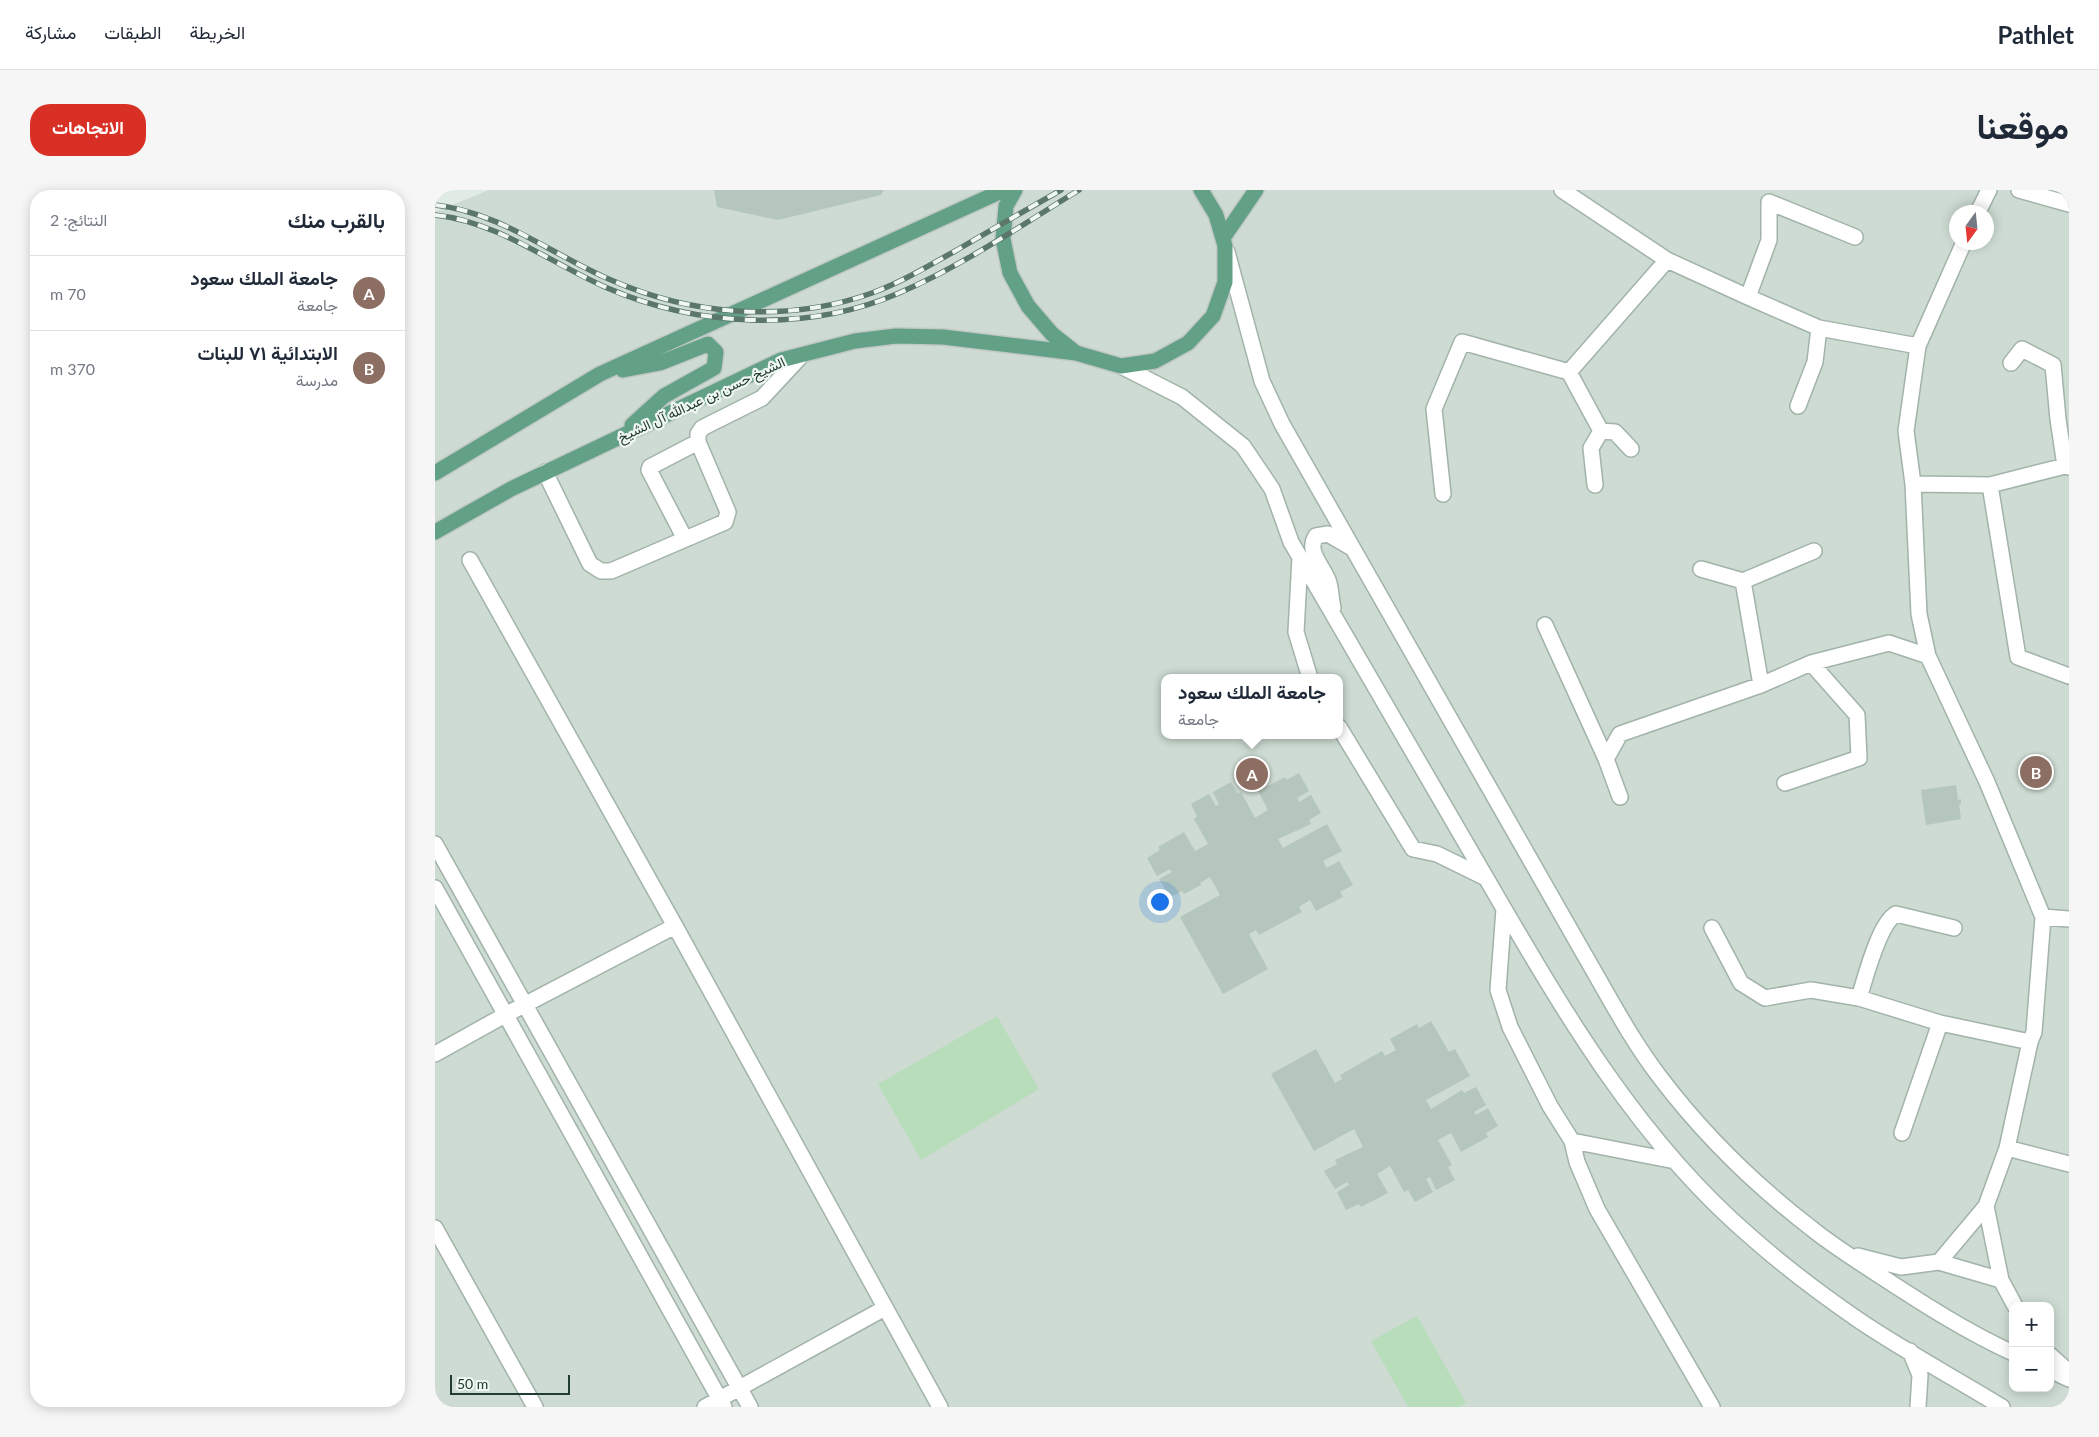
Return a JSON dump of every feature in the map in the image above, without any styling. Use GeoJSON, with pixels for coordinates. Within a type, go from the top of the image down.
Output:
{"type":"FeatureCollection","features":[{"type":"Feature","properties":{"kind":"main road"},"geometry":{"type":"LineString","coordinates":[[435,473],[600,374],[1004,190]]}},
{"type":"Feature","properties":{"kind":"main road","name":"الشيخ حسن بن عبدالله آل الشيخ"},"geometry":{"type":"LineString","coordinates":[[1015,190],[1005,206],[1003,238],[1010,274],[1028,306],[1052,334],[1076,353]]}},
{"type":"Feature","properties":{"kind":"main road","name":"الشيخ حسن بن عبدالله آل الشيخ"},"geometry":{"type":"LineString","coordinates":[[435,532],[545,472],[781,360],[802,354],[855,342],[896,336],[943,337],[1076,353],[1121,366],[1155,361],[1188,344],[1213,316],[1225,282],[1224,242],[1216,215],[1201,190]]}},
{"type":"Feature","properties":{"kind":"main road"},"geometry":{"type":"LineString","coordinates":[[1224,242],[1256,190]]}},
{"type":"Feature","properties":{"kind":"main road"},"geometry":{"type":"LineString","coordinates":[[600,374],[660,363],[709,344],[716,352],[714,368],[664,396],[620,436]]}},
{"type":"Feature","properties":{"kind":"street"},"geometry":{"type":"LineString","coordinates":[[1562,190],[1667,260],[1748,297],[1819,328],[1919,346]]}},
{"type":"Feature","properties":{"kind":"street"},"geometry":{"type":"LineString","coordinates":[[1982,205],[1989,190]]}},
{"type":"Feature","properties":{"kind":"street"},"geometry":{"type":"LineString","coordinates":[[2019,190],[2069,204]]}},
{"type":"Feature","properties":{"kind":"street"},"geometry":{"type":"LineString","coordinates":[[1748,297],[1769,240],[1769,202],[1855,237]]}},
{"type":"Feature","properties":{"kind":"street"},"geometry":{"type":"LineString","coordinates":[[1224,242],[1254,354],[1268,397],[1299,456],[1584,954],[1634,1039],[1654,1068],[1699,1124],[1744,1171],[1811,1229],[1927,1307],[1975,1335],[2009,1351]]}},
{"type":"Feature","properties":{"kind":"street"},"geometry":{"type":"LineString","coordinates":[[1939,1262],[1986,1206],[2007,1148],[2030,1042],[2034,1032],[2043,917],[1987,782],[1928,656],[1919,614],[1913,484],[1906,431],[1919,346],[1961,250]]}},
{"type":"Feature","properties":{"kind":"street"},"geometry":{"type":"LineString","coordinates":[[1569,372],[1667,260]]}},
{"type":"Feature","properties":{"kind":"street"},"geometry":{"type":"LineString","coordinates":[[1798,406],[1815,362],[1819,328]]}},
{"type":"Feature","properties":{"kind":"street"},"geometry":{"type":"LineString","coordinates":[[1443,494],[1434,409],[1462,342],[1569,372],[1601,431]]}},
{"type":"Feature","properties":{"kind":"street"},"geometry":{"type":"LineString","coordinates":[[1913,484],[1990,485],[2067,467],[2058,419],[2053,365],[2022,349],[2011,363]]}},
{"type":"Feature","properties":{"kind":"street"},"geometry":{"type":"LineString","coordinates":[[545,472],[590,564],[601,571],[611,570],[725,522],[728,512],[698,442],[698,434],[701,428],[762,398],[802,354]]}},
{"type":"Feature","properties":{"kind":"street"},"geometry":{"type":"LineString","coordinates":[[1121,366],[1181,397],[1243,446],[1272,488],[1291,542],[1300,558],[1504,909],[1582,1039],[1630,1107],[1675,1161],[1750,1236],[1798,1275],[1860,1321],[2002,1407]]}},
{"type":"Feature","properties":{"kind":"street"},"geometry":{"type":"LineString","coordinates":[[1601,431],[1615,432],[1631,449]]}},
{"type":"Feature","properties":{"kind":"street"},"geometry":{"type":"LineString","coordinates":[[1595,484],[1591,448],[1601,431]]}},
{"type":"Feature","properties":{"kind":"street"},"geometry":{"type":"LineString","coordinates":[[685,539],[649,470],[650,466],[698,442]]}},
{"type":"Feature","properties":{"kind":"street"},"geometry":{"type":"LineString","coordinates":[[1990,485],[2018,657],[2069,676]]}},
{"type":"Feature","properties":{"kind":"street"},"geometry":{"type":"LineString","coordinates":[[1334,616],[1329,581],[1313,553],[1312,541],[1316,536],[1328,534],[1353,548]]}},
{"type":"Feature","properties":{"kind":"street"},"geometry":{"type":"LineString","coordinates":[[1701,569],[1743,581],[1814,551]]}},
{"type":"Feature","properties":{"kind":"street"},"geometry":{"type":"LineString","coordinates":[[1300,558],[1296,632],[1308,674]]}},
{"type":"Feature","properties":{"kind":"street"},"geometry":{"type":"LineString","coordinates":[[470,560],[675,926],[940,1407]]}},
{"type":"Feature","properties":{"kind":"street"},"geometry":{"type":"LineString","coordinates":[[1743,581],[1761,684]]}},
{"type":"Feature","properties":{"kind":"street"},"geometry":{"type":"LineString","coordinates":[[1545,625],[1606,759],[1620,798]]}},
{"type":"Feature","properties":{"kind":"street"},"geometry":{"type":"LineString","coordinates":[[1606,759],[1620,734],[1761,684],[1811,663],[1889,643],[1928,656]]}},
{"type":"Feature","properties":{"kind":"street"},"geometry":{"type":"LineString","coordinates":[[1785,783],[1859,758],[1857,715],[1811,663]]}},
{"type":"Feature","properties":{"kind":"street"},"geometry":{"type":"LineString","coordinates":[[1343,734],[1413,849],[1437,854],[1487,878]]}},
{"type":"Feature","properties":{"kind":"street"},"geometry":{"type":"LineString","coordinates":[[435,844],[750,1407]]}},
{"type":"Feature","properties":{"kind":"street"},"geometry":{"type":"LineString","coordinates":[[435,888],[722,1403]]}},
{"type":"Feature","properties":{"kind":"street"},"geometry":{"type":"LineString","coordinates":[[1504,909],[1498,990],[1510,1027],[1550,1106],[1572,1141],[1577,1162],[1597,1209],[1712,1407]]}},
{"type":"Feature","properties":{"kind":"street"},"geometry":{"type":"LineString","coordinates":[[1859,998],[1882,931],[1891,917],[1896,914],[1954,928]]}},
{"type":"Feature","properties":{"kind":"street"},"geometry":{"type":"LineString","coordinates":[[2043,917],[2069,919]]}},
{"type":"Feature","properties":{"kind":"street"},"geometry":{"type":"LineString","coordinates":[[435,1054],[525,1004],[675,926]]}},
{"type":"Feature","properties":{"kind":"street"},"geometry":{"type":"LineString","coordinates":[[1712,928],[1741,983],[1765,998],[1811,990],[1859,998],[1940,1023],[2030,1042]]}},
{"type":"Feature","properties":{"kind":"street"},"geometry":{"type":"LineString","coordinates":[[1902,1133],[1940,1023]]}},
{"type":"Feature","properties":{"kind":"street"},"geometry":{"type":"LineString","coordinates":[[1572,1141],[1675,1161]]}},
{"type":"Feature","properties":{"kind":"street"},"geometry":{"type":"LineString","coordinates":[[2007,1148],[2069,1164]]}},
{"type":"Feature","properties":{"kind":"street"},"geometry":{"type":"LineString","coordinates":[[1986,1206],[2001,1280],[2013,1302]]}},
{"type":"Feature","properties":{"kind":"street"},"geometry":{"type":"LineString","coordinates":[[435,1228],[535,1407]]}},
{"type":"Feature","properties":{"kind":"street"},"geometry":{"type":"LineString","coordinates":[[1846,1253],[1901,1267],[1939,1262],[2001,1280]]}},
{"type":"Feature","properties":{"kind":"street"},"geometry":{"type":"LineString","coordinates":[[705,1407],[722,1403],[739,1388],[885,1308]]}},
{"type":"Feature","properties":{"kind":"street"},"geometry":{"type":"LineString","coordinates":[[1910,1351],[1920,1375],[1918,1407]]}},
{"type":"Feature","properties":{"kind":"street"},"geometry":{"type":"LineString","coordinates":[[2054,1359],[2069,1372]]}},
{"type":"Feature","properties":{"kind":"street"},"geometry":{"type":"LineString","coordinates":[[2054,1372],[2069,1379]]}},
{"type":"Feature","properties":{"kind":"shaded area"},"geometry":{"type":"Polygon","coordinates":[[[489,190],[2069,190],[2069,1407],[435,1407],[435,212],[489,190]]]}},
{"type":"Feature","properties":{"kind":"green space"},"geometry":{"type":"Polygon","coordinates":[[[997,1016],[1039,1089],[921,1160],[878,1084],[997,1016]]]}},
{"type":"Feature","properties":{"kind":"green space"},"geometry":{"type":"Polygon","coordinates":[[[1417,1316],[1466,1403],[1460,1407],[1408,1407],[1371,1341],[1417,1316]]]}},
{"type":"Feature","properties":{"kind":"building"},"geometry":{"type":"Polygon","coordinates":[[[714,190],[884,190],[881,195],[778,220],[717,207],[714,190]]]}},
{"type":"Feature","properties":{"kind":"building"},"geometry":{"type":"Polygon","coordinates":[[[1299,773],[1309,791],[1297,798],[1299,802],[1311,795],[1321,813],[1309,820],[1311,824],[1278,839],[1283,848],[1327,824],[1342,851],[1323,861],[1327,868],[1339,861],[1353,885],[1340,892],[1343,897],[1316,911],[1310,900],[1299,907],[1302,912],[1259,935],[1256,930],[1249,934],[1268,969],[1223,994],[1180,917],[1220,895],[1210,877],[1200,883],[1201,885],[1184,894],[1182,891],[1170,897],[1159,879],[1172,872],[1170,869],[1157,876],[1147,858],[1160,850],[1158,847],[1184,832],[1195,851],[1208,844],[1194,819],[1197,816],[1191,804],[1209,794],[1216,806],[1219,804],[1213,792],[1231,782],[1238,794],[1241,792],[1255,818],[1268,810],[1258,791],[1285,777],[1287,780],[1299,773]]]}},
{"type":"Feature","properties":{"kind":"building"},"geometry":{"type":"Polygon","coordinates":[[[1956,785],[1958,800],[1961,799],[1961,804],[1959,804],[1961,819],[1926,825],[1921,790],[1956,785]]]}},
{"type":"Feature","properties":{"kind":"building"},"geometry":{"type":"Polygon","coordinates":[[[1431,1021],[1449,1052],[1455,1049],[1470,1076],[1426,1100],[1431,1109],[1462,1090],[1464,1093],[1476,1087],[1486,1105],[1474,1112],[1476,1115],[1488,1108],[1498,1126],[1486,1133],[1488,1137],[1461,1152],[1451,1133],[1438,1140],[1452,1165],[1448,1167],[1455,1180],[1436,1190],[1430,1177],[1426,1179],[1433,1192],[1415,1202],[1408,1190],[1404,1192],[1390,1166],[1377,1174],[1388,1193],[1361,1207],[1359,1204],[1346,1210],[1337,1192],[1349,1185],[1347,1182],[1335,1189],[1324,1171],[1337,1164],[1335,1160],[1363,1147],[1354,1129],[1314,1151],[1271,1074],[1316,1049],[1335,1083],[1342,1079],[1340,1075],[1382,1051],[1385,1056],[1396,1050],[1390,1039],[1417,1024],[1419,1028],[1431,1021]]]}},
{"type":"Feature","properties":{"kind":"railway"},"geometry":{"type":"LineString","coordinates":[[435,205],[459,209],[504,225],[589,270],[642,292],[707,308],[774,312],[840,303],[883,289],[905,279],[1061,190]]}},
{"type":"Feature","properties":{"kind":"railway"},"geometry":{"type":"LineString","coordinates":[[435,215],[458,219],[502,234],[584,277],[640,300],[676,310],[714,317],[752,320],[790,319],[827,315],[864,306],[922,283],[968,258],[1079,190]]}},
{"type":"Feature","properties":{"kind":"place","name":"الابتدائية ٧١ للبنات"},"geometry":{"type":"Point","coordinates":[2036,772]}},
{"type":"Feature","properties":{"kind":"place","name":"جامعة الملك سعود"},"geometry":{"type":"Point","coordinates":[1252,774]}}]}
